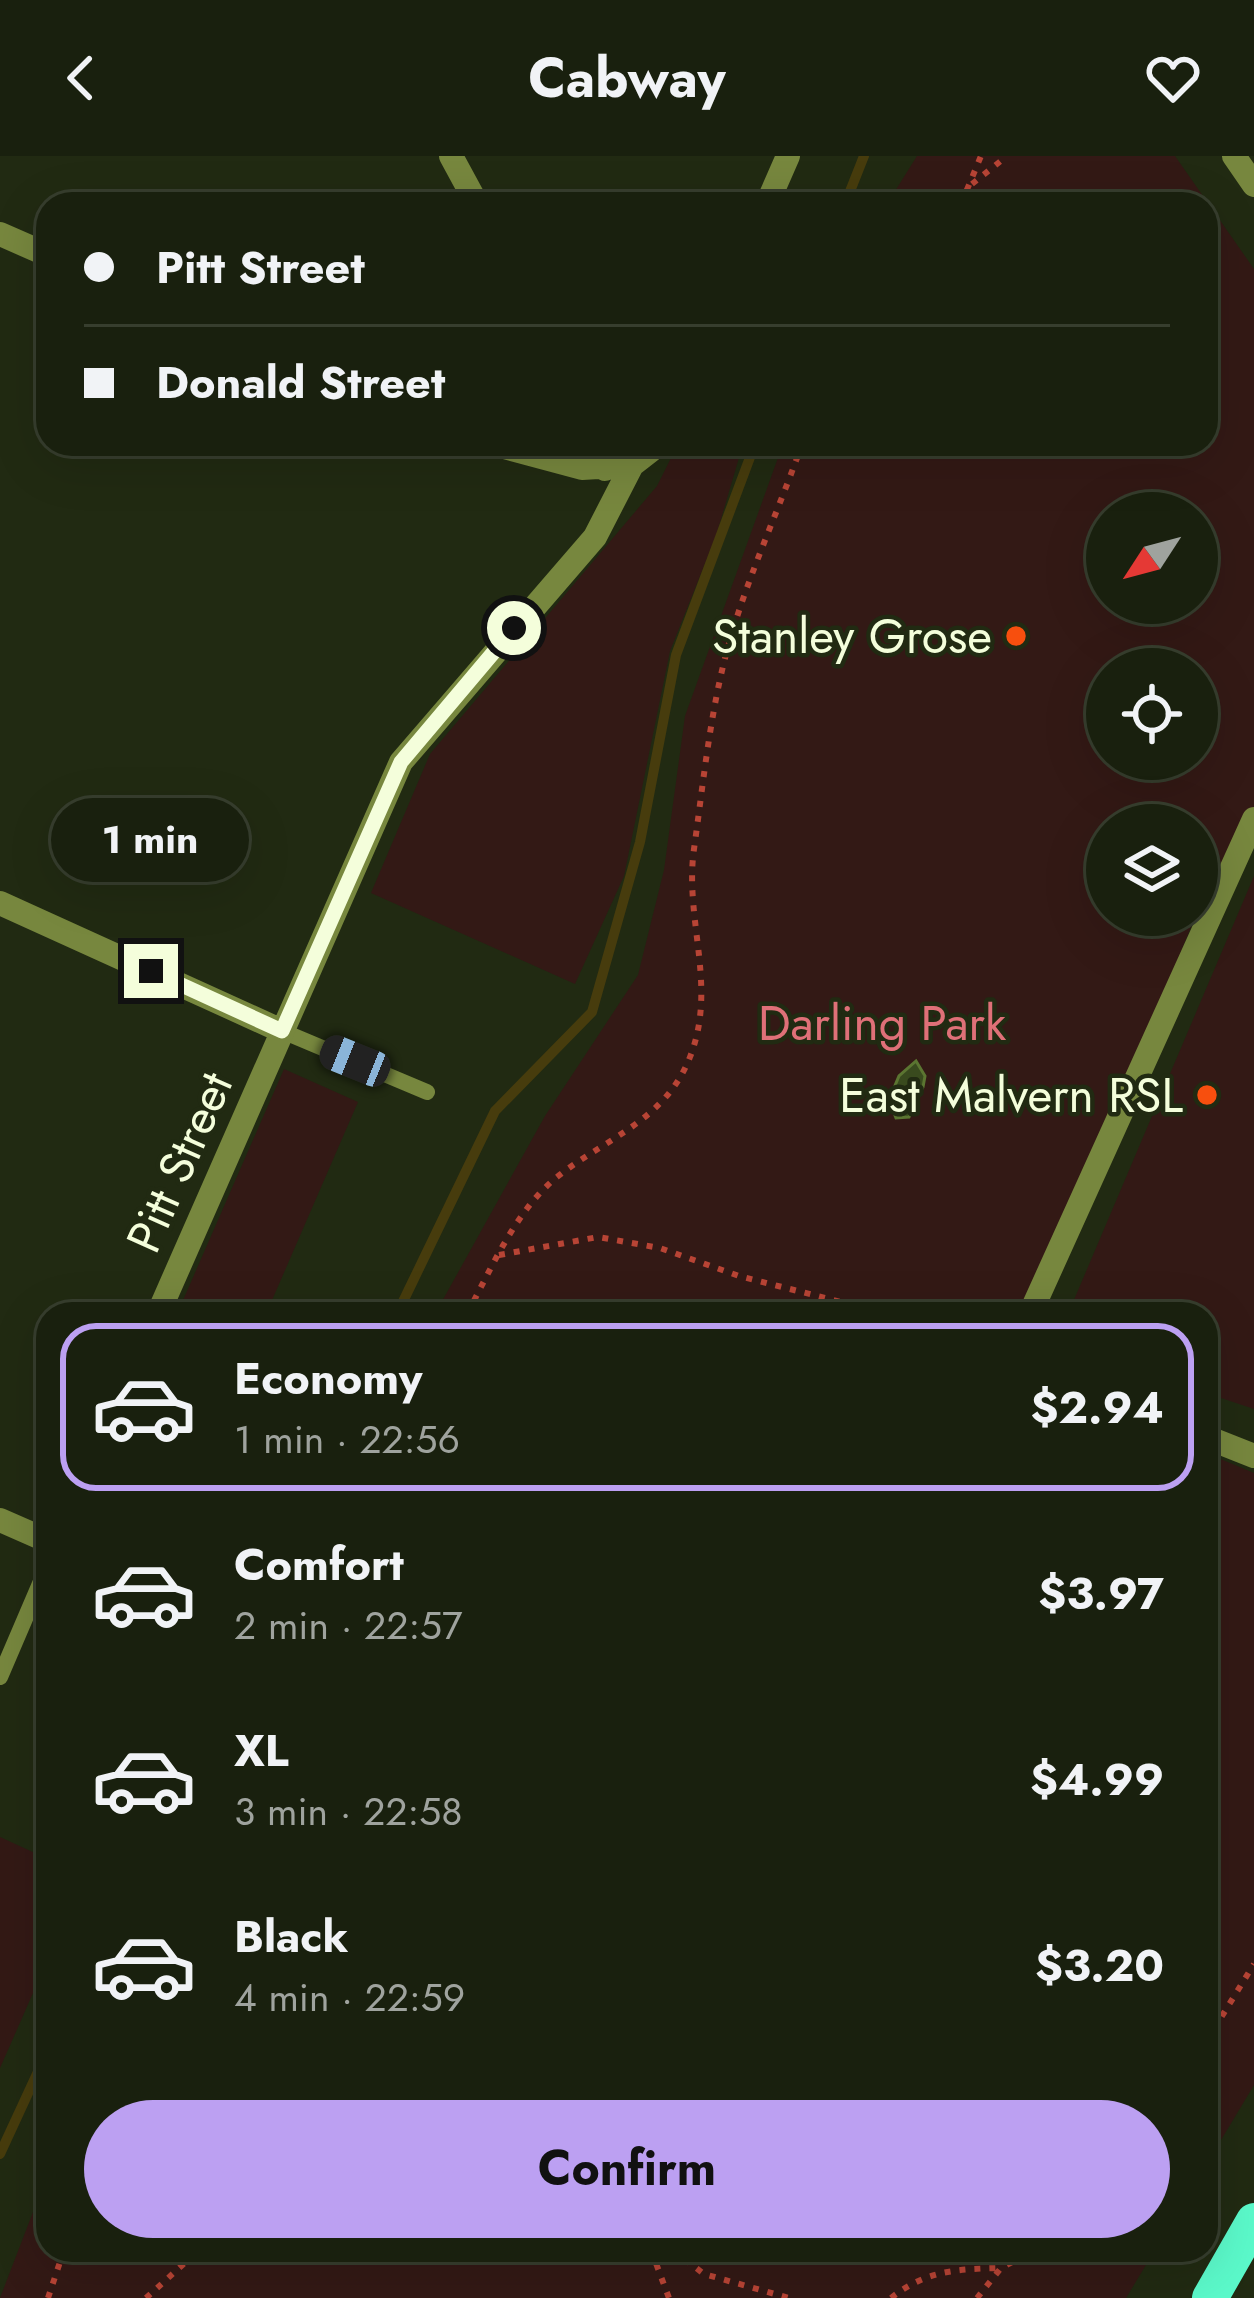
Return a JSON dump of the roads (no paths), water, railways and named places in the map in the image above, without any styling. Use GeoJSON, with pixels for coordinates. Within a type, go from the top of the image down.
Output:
{"type":"FeatureCollection","features":[{"type":"Feature","properties":{"kind":"highway"},"geometry":{"type":"LineString","coordinates":[[1210,2298],[1254,2221]]}},
{"type":"Feature","properties":{"kind":"street"},"geometry":{"type":"LineString","coordinates":[[451,156],[470,192]]}},
{"type":"Feature","properties":{"kind":"street"},"geometry":{"type":"LineString","coordinates":[[772,192],[788,156]]}},
{"type":"Feature","properties":{"kind":"street"},"geometry":{"type":"LineString","coordinates":[[1234,156],[1254,185]]}},
{"type":"Feature","properties":{"kind":"street"},"geometry":{"type":"LineString","coordinates":[[0,234],[36,250]]}},
{"type":"Feature","properties":{"kind":"street"},"geometry":{"type":"LineString","coordinates":[[530,456],[551,463],[602,456],[632,465]]}},
{"type":"Feature","properties":{"kind":"street","name":"Pitt Street"},"geometry":{"type":"LineString","coordinates":[[163,1302],[401,762],[595,537],[632,465],[643,456]]}},
{"type":"Feature","properties":{"kind":"street"},"geometry":{"type":"LineString","coordinates":[[1035,1302],[1254,819]]}},
{"type":"Feature","properties":{"kind":"street"},"geometry":{"type":"LineString","coordinates":[[0,903],[282,1031]]}},
{"type":"Feature","properties":{"kind":"street"},"geometry":{"type":"LineString","coordinates":[[1218,1442],[1254,1456]]}},
{"type":"Feature","properties":{"kind":"street"},"geometry":{"type":"LineString","coordinates":[[0,1520],[36,1536]]}},
{"type":"Feature","properties":{"kind":"lane"},"geometry":{"type":"LineString","coordinates":[[282,1031],[427,1091]]}},
{"type":"Feature","properties":{"kind":"lane"},"geometry":{"type":"LineString","coordinates":[[0,1677],[36,1593]]}},
{"type":"Feature","properties":{"kind":"waterway"},"geometry":{"type":"LineString","coordinates":[[850,192],[864,156]]}},
{"type":"Feature","properties":{"kind":"waterway"},"geometry":{"type":"LineString","coordinates":[[403,1302],[495,1111],[592,1012],[640,842],[676,655],[751,456]]}},
{"type":"Feature","properties":{"kind":"waterway"},"geometry":{"type":"LineString","coordinates":[[0,2154],[36,2076]]}},
{"type":"Feature","properties":{"kind":"place","name":"Stanley Grose"},"geometry":{"type":"Point","coordinates":[1016,636]}},
{"type":"Feature","properties":{"kind":"place","name":"East Malvern RSL"},"geometry":{"type":"Point","coordinates":[1207,1095]}},
{"type":"Feature","properties":{"kind":"park label","name":"Darling Park"},"geometry":{"type":"Point","coordinates":[882,1023]}}]}
